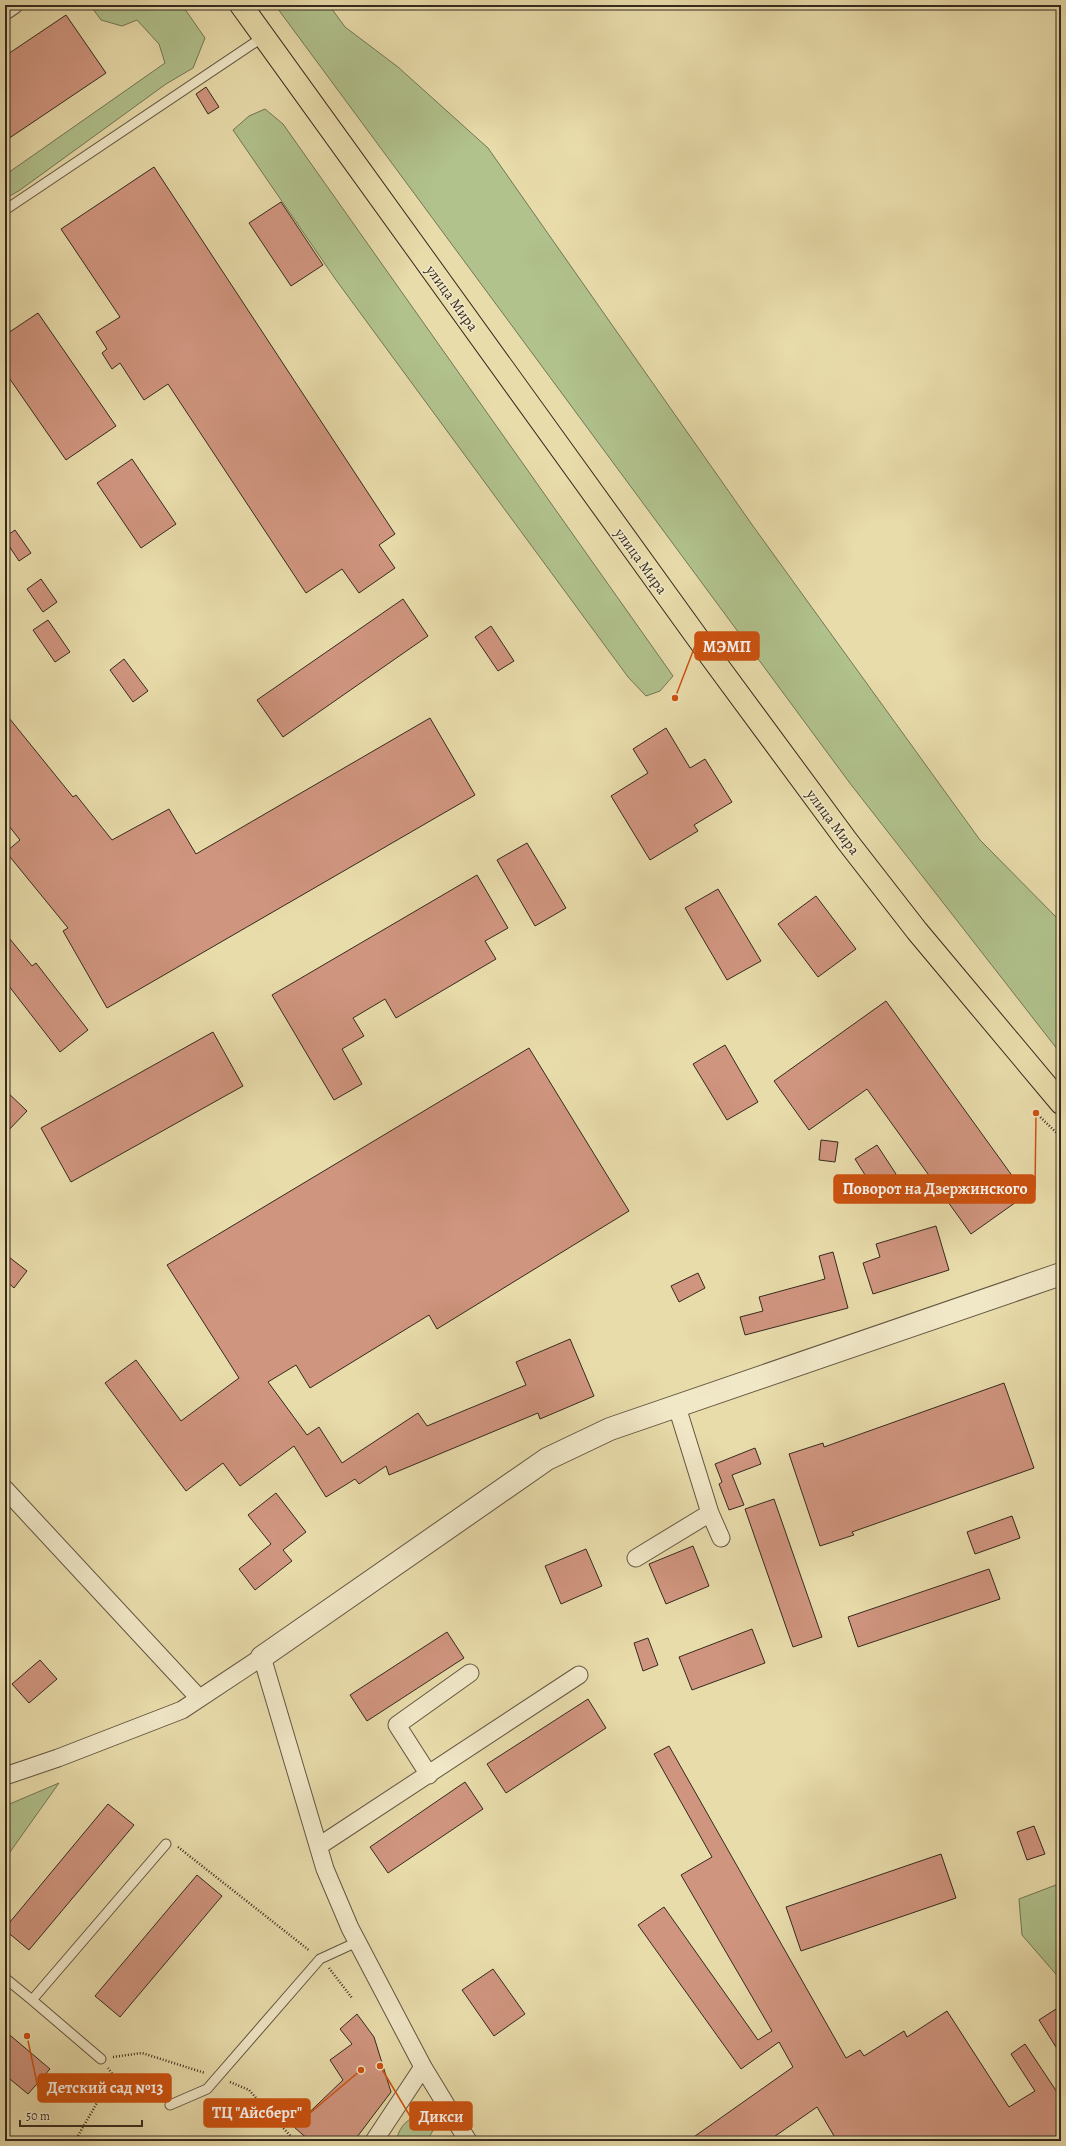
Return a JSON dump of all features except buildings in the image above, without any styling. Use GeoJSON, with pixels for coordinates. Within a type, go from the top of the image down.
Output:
{"type":"FeatureCollection","features":[{"type":"Feature","properties":{"kind":"main road","name":"улица Мира"},"geometry":{"type":"LineString","coordinates":[[241,5],[712,658],[847,841],[927,943],[1061,1102]]}},
{"type":"Feature","properties":{"kind":"street"},"geometry":{"type":"LineString","coordinates":[[5,11],[14,5]]}},
{"type":"Feature","properties":{"kind":"street"},"geometry":{"type":"LineString","coordinates":[[5,1776],[58,1758],[174,1713],[262,1657],[547,1459],[610,1429],[1061,1274]]}},
{"type":"Feature","properties":{"kind":"street"},"geometry":{"type":"LineString","coordinates":[[677,1407],[710,1513],[721,1538]]}},
{"type":"Feature","properties":{"kind":"street"},"geometry":{"type":"LineString","coordinates":[[5,1489],[199,1698]]}},
{"type":"Feature","properties":{"kind":"street"},"geometry":{"type":"LineString","coordinates":[[636,1558],[710,1513]]}},
{"type":"Feature","properties":{"kind":"street"},"geometry":{"type":"LineString","coordinates":[[262,1657],[325,1869],[356,1942],[370,1964],[423,2067],[468,2141]]}},
{"type":"Feature","properties":{"kind":"street"},"geometry":{"type":"LineString","coordinates":[[429,1775],[397,1725],[470,1673]]}},
{"type":"Feature","properties":{"kind":"street"},"geometry":{"type":"LineString","coordinates":[[319,1846],[579,1675]]}},
{"type":"Feature","properties":{"kind":"street"},"geometry":{"type":"LineString","coordinates":[[374,2141],[384,2123],[412,2086],[423,2067]]}},
{"type":"Feature","properties":{"kind":"lane"},"geometry":{"type":"LineString","coordinates":[[5,210],[263,37]]}},
{"type":"Feature","properties":{"kind":"lane"},"geometry":{"type":"LineString","coordinates":[[32,2000],[166,1844]]}},
{"type":"Feature","properties":{"kind":"lane"},"geometry":{"type":"LineString","coordinates":[[170,2104],[207,2089],[320,1959],[356,1942]]}},
{"type":"Feature","properties":{"kind":"lane"},"geometry":{"type":"LineString","coordinates":[[5,1978],[101,2059]]}},
{"type":"Feature","properties":{"kind":"path"},"geometry":{"type":"LineString","coordinates":[[1036,1113],[1061,1137]]}},
{"type":"Feature","properties":{"kind":"path"},"geometry":{"type":"LineString","coordinates":[[166,1844],[178,1847],[320,1959],[332,1970],[352,1998]]}},
{"type":"Feature","properties":{"kind":"path"},"geometry":{"type":"LineString","coordinates":[[75,2141],[113,2075],[101,2059]]}},
{"type":"Feature","properties":{"kind":"green space"},"geometry":{"type":"Polygon","coordinates":[[[90,5],[182,5],[205,38],[193,68],[166,84],[20,190],[5,199],[5,175],[165,63],[159,44],[137,20],[122,26],[101,20],[90,5]]]}},
{"type":"Feature","properties":{"kind":"green space"},"geometry":{"type":"Polygon","coordinates":[[[275,5],[329,5],[345,27],[398,67],[488,148],[753,526],[980,840],[1061,922],[1061,1054],[849,782],[275,5]]]}},
{"type":"Feature","properties":{"kind":"green space"},"geometry":{"type":"Polygon","coordinates":[[[265,109],[283,124],[673,676],[660,691],[646,696],[628,677],[336,280],[233,130],[249,116],[265,109]]]}},
{"type":"Feature","properties":{"kind":"green space"},"geometry":{"type":"Polygon","coordinates":[[[59,1783],[5,1859],[5,1806],[59,1783]]]}},
{"type":"Feature","properties":{"kind":"green space"},"geometry":{"type":"Polygon","coordinates":[[[1061,1883],[1061,1980],[1022,1935],[1019,1899],[1061,1883]]]}},
{"type":"Feature","properties":{"kind":"green space"},"geometry":{"type":"Polygon","coordinates":[[[426,2111],[432,2116],[436,2125],[427,2141],[396,2141],[400,2129],[406,2122],[426,2111]]]}},
{"type":"Feature","properties":{"kind":"place","name":"МЭМП"},"geometry":{"type":"Point","coordinates":[675,698]}},
{"type":"Feature","properties":{"kind":"place","name":"Поворот на Дзержинского"},"geometry":{"type":"Point","coordinates":[1036,1113]}},
{"type":"Feature","properties":{"kind":"place","name":"Детский сад №13"},"geometry":{"type":"Point","coordinates":[27,2036]}},
{"type":"Feature","properties":{"kind":"place","name":"Дикси"},"geometry":{"type":"Point","coordinates":[380,2066]}},
{"type":"Feature","properties":{"kind":"place","name":"ТЦ \"Айсберг\""},"geometry":{"type":"Point","coordinates":[361,2070]}}]}
